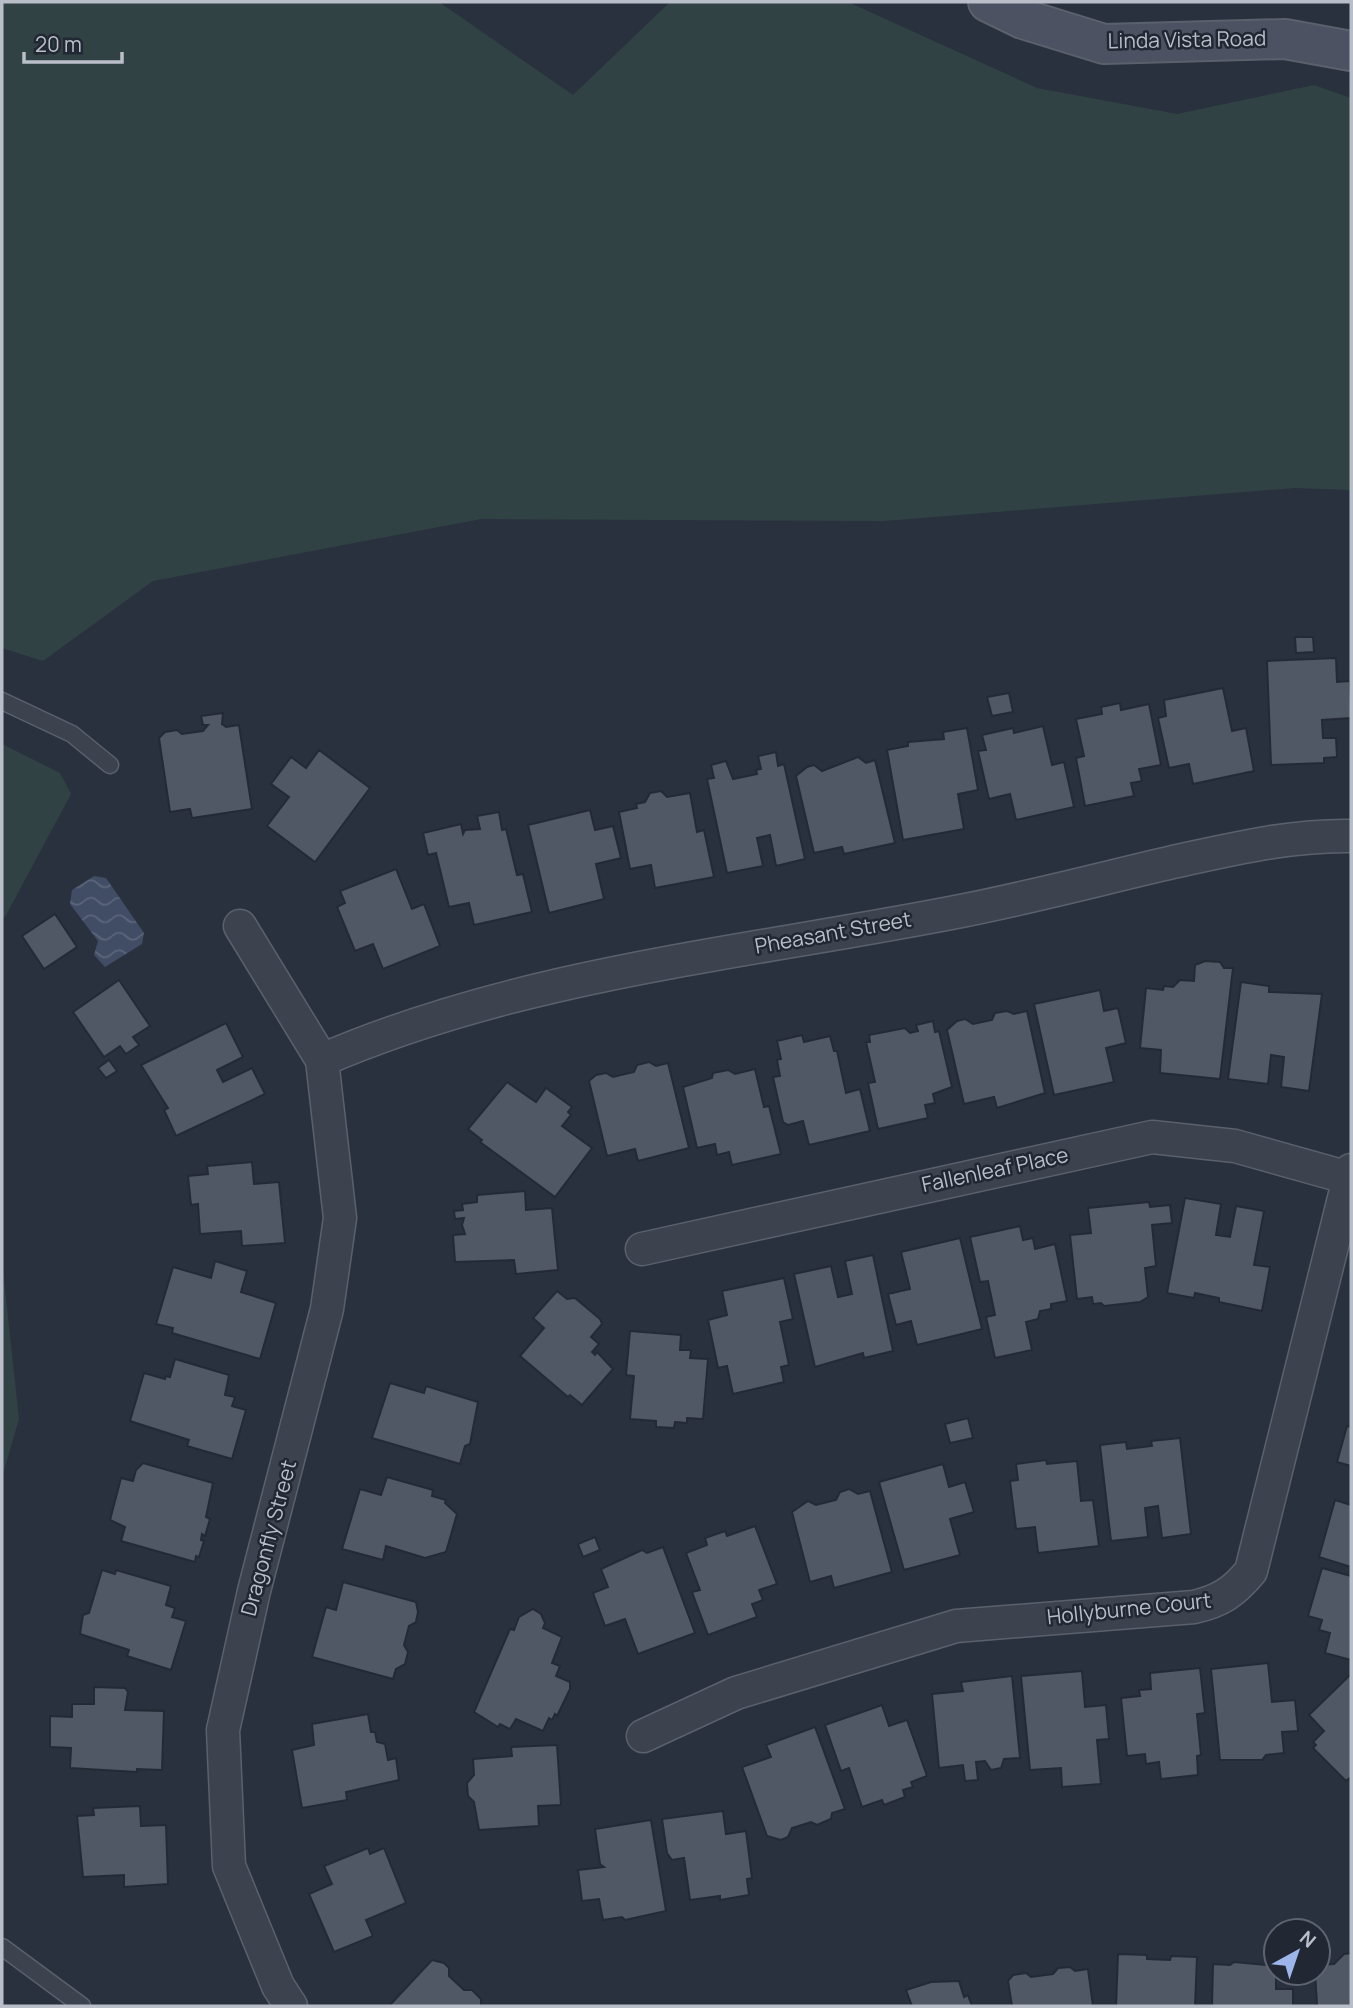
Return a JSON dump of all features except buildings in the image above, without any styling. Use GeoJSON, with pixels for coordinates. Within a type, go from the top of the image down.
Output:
{"type":"FeatureCollection","features":[{"type":"Feature","properties":{"kind":"street","name":"Linda Vista Road"},"geometry":{"type":"LineString","coordinates":[[988,2],[1023,19],[1104,44],[1285,38],[1351,51]]}},
{"type":"Feature","properties":{"kind":"street","name":"Pheasant Street"},"geometry":{"type":"LineString","coordinates":[[322,1060],[398,1028],[594,976],[967,909],[1255,844],[1316,835],[1351,836]]}},
{"type":"Feature","properties":{"kind":"street"},"geometry":{"type":"LineString","coordinates":[[240,926],[322,1060]]}},
{"type":"Feature","properties":{"kind":"street","name":"Dragonfly Street"},"geometry":{"type":"LineString","coordinates":[[291,2006],[278,1986],[229,1866],[223,1730],[254,1591],[307,1393],[331,1283],[340,1218],[322,1060]]}},
{"type":"Feature","properties":{"kind":"street","name":"Fallenleaf Place"},"geometry":{"type":"LineString","coordinates":[[642,1249],[1152,1137],[1234,1146],[1350,1174]]}},
{"type":"Feature","properties":{"kind":"street","name":"Hollyburne Court"},"geometry":{"type":"LineString","coordinates":[[643,1736],[736,1693],[914,1636],[956,1626],[1194,1607],[1217,1602],[1237,1590],[1251,1571],[1350,1174]]}},
{"type":"Feature","properties":{"kind":"lane"},"geometry":{"type":"LineString","coordinates":[[2,701],[72,734],[110,765]]}},
{"type":"Feature","properties":{"kind":"lane"},"geometry":{"type":"LineString","coordinates":[[2,1947],[82,2006]]}},
{"type":"Feature","properties":{"kind":"shaded area"},"geometry":{"type":"Polygon","coordinates":[[[2,2],[439,2],[573,95],[670,2],[848,2],[1037,88],[1177,114],[1314,85],[1351,98],[1351,490],[1295,488],[884,521],[481,519],[153,581],[43,661],[2,648],[2,2]]]}},
{"type":"Feature","properties":{"kind":"shaded area"},"geometry":{"type":"Polygon","coordinates":[[[2,744],[60,773],[71,794],[5,917],[2,918],[2,744]]]}},
{"type":"Feature","properties":{"kind":"shaded area"},"geometry":{"type":"Polygon","coordinates":[[[2,1261],[19,1419],[2,1477],[2,1261]]]}},
{"type":"Feature","properties":{"kind":"water"},"geometry":{"type":"Polygon","coordinates":[[[94,876],[106,878],[144,933],[142,944],[105,967],[94,955],[98,941],[70,904],[72,890],[94,876]]]}}]}
